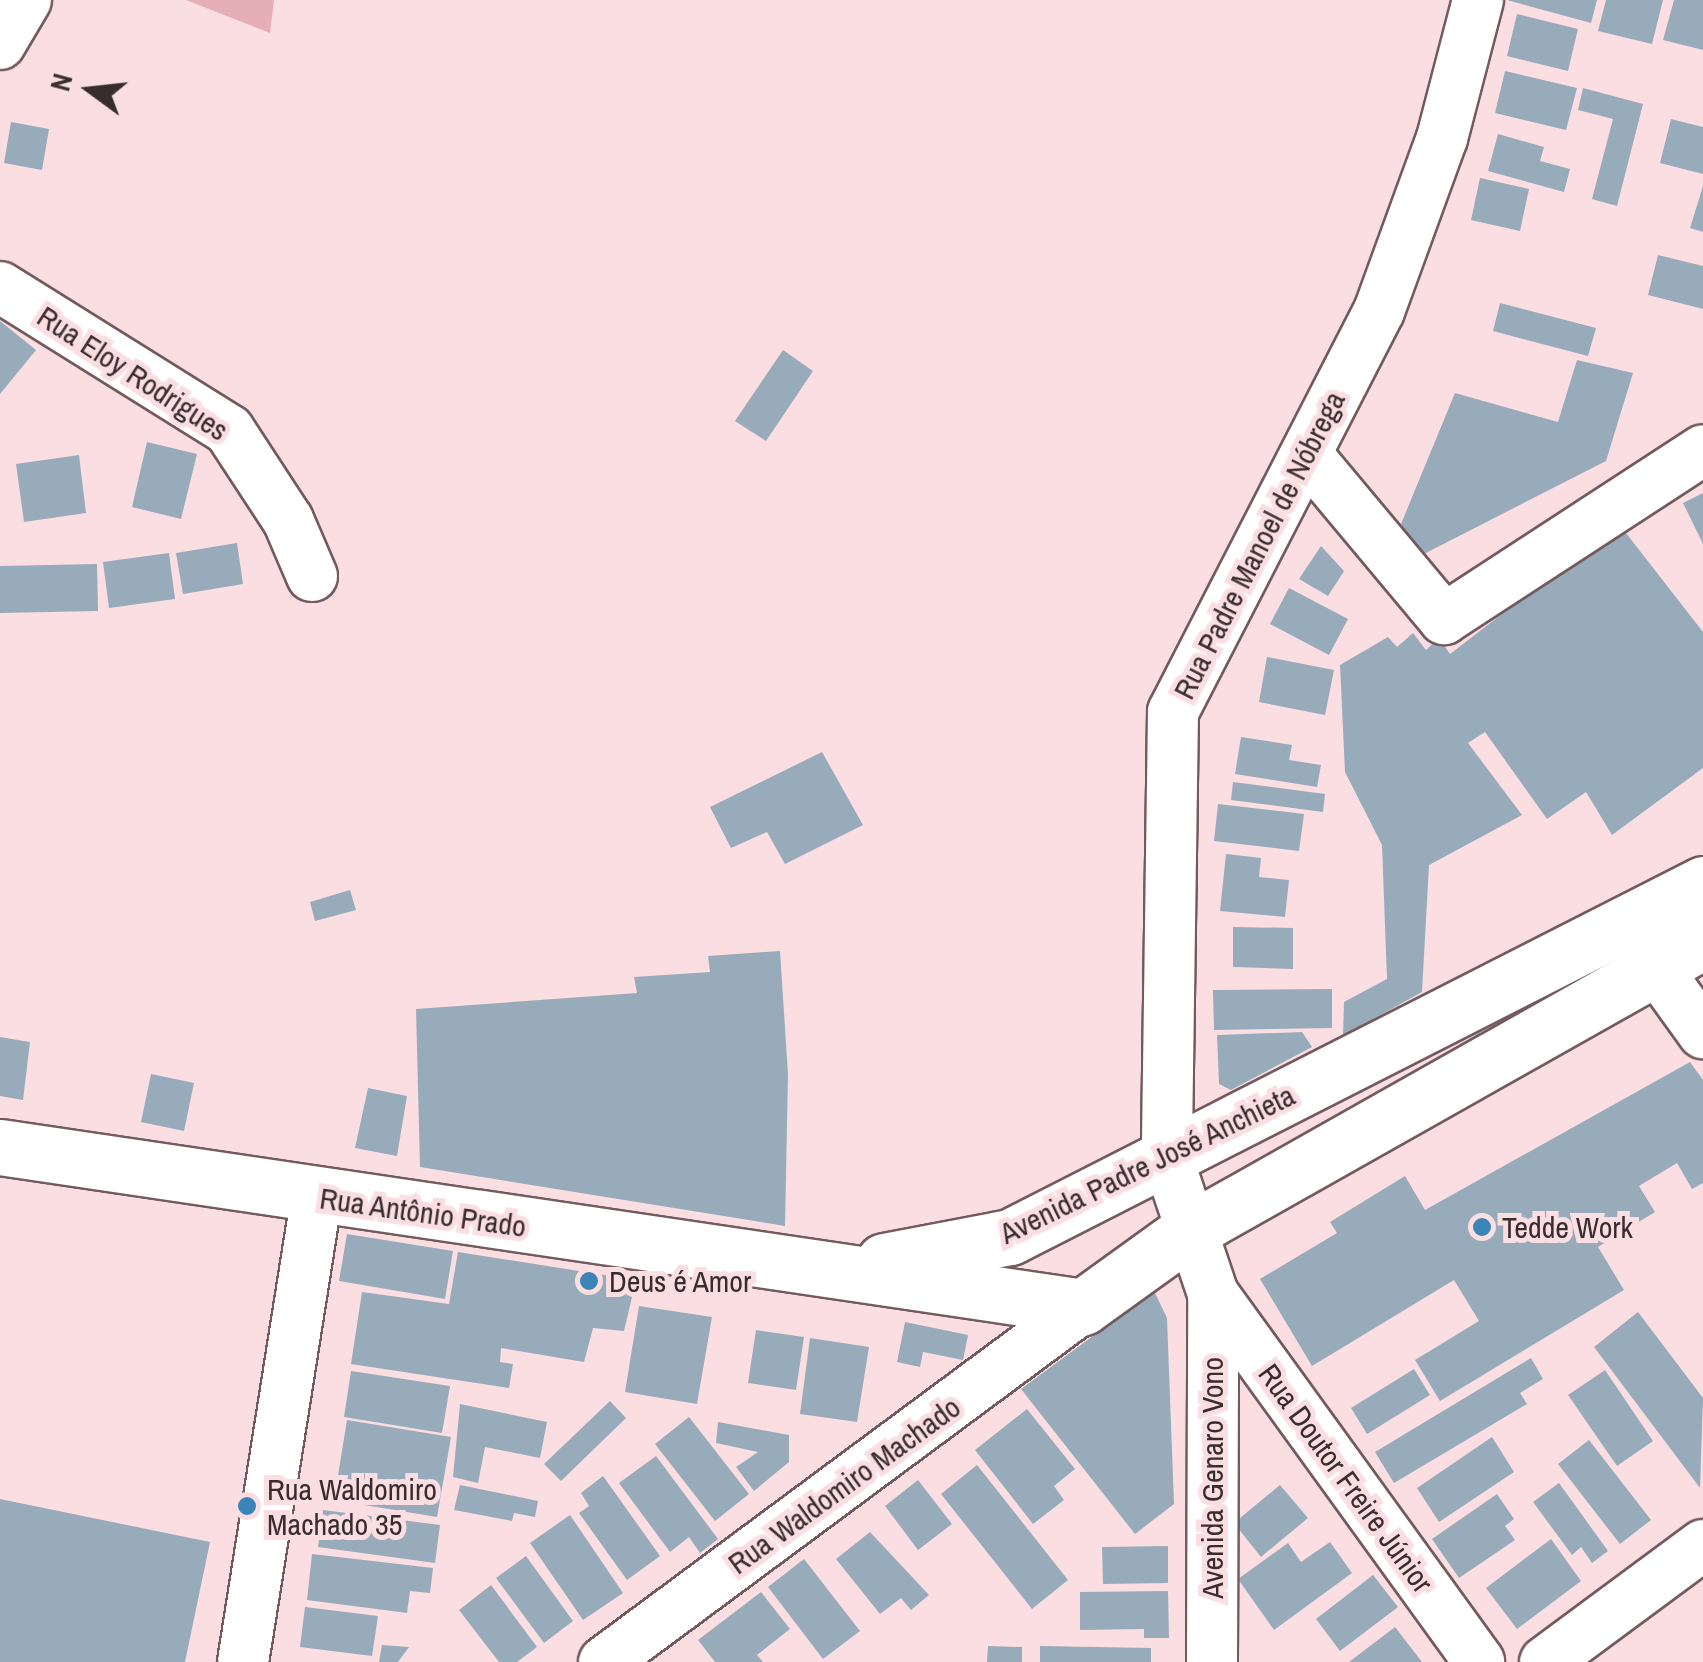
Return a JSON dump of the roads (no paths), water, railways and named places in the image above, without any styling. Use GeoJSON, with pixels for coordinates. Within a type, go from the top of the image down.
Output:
{"type":"FeatureCollection","features":[{"type":"Feature","properties":{"kind":"main road","name":"Avenida Padre José Anchieta"},"geometry":{"type":"LineString","coordinates":[[846,1268],[1084,1307],[1187,1232],[1639,945],[1703,884]]}},
{"type":"Feature","properties":{"kind":"main road","name":"Avenida Padre José Anchieta"},"geometry":{"type":"LineString","coordinates":[[846,1268],[1010,1237],[1167,1157],[1639,945],[1703,941]]}},
{"type":"Feature","properties":{"kind":"main road","name":"Rua Antônio Prado"},"geometry":{"type":"LineString","coordinates":[[0,1146],[317,1197],[846,1268]]}},
{"type":"Feature","properties":{"kind":"street"},"geometry":{"type":"LineString","coordinates":[[0,44],[26,0]]}},
{"type":"Feature","properties":{"kind":"street","name":"Rua Padre Manoel de Nóbrega"},"geometry":{"type":"LineString","coordinates":[[1213,1294],[1187,1232],[1167,1157],[1173,712],[1307,455],[1385,294],[1442,138],[1478,0]]}},
{"type":"Feature","properties":{"kind":"street","name":"Rua Eloy Rodrigues"},"geometry":{"type":"LineString","coordinates":[[0,288],[229,430],[288,520],[312,576]]}},
{"type":"Feature","properties":{"kind":"street"},"geometry":{"type":"LineString","coordinates":[[1307,455],[1444,619],[1703,450]]}},
{"type":"Feature","properties":{"kind":"street"},"geometry":{"type":"LineString","coordinates":[[1639,945],[1703,1034]]}},
{"type":"Feature","properties":{"kind":"street"},"geometry":{"type":"LineString","coordinates":[[244,1662],[317,1197]]}},
{"type":"Feature","properties":{"kind":"street","name":"Avenida Genaro Vono"},"geometry":{"type":"LineString","coordinates":[[1212,1662],[1213,1294]]}},
{"type":"Feature","properties":{"kind":"street","name":"Rua Doutor Freire Júnior"},"geometry":{"type":"LineString","coordinates":[[1213,1294],[1480,1662]]}},
{"type":"Feature","properties":{"kind":"street","name":"Rua Waldomiro Machado"},"geometry":{"type":"LineString","coordinates":[[604,1662],[661,1640],[1084,1307]]}},
{"type":"Feature","properties":{"kind":"street"},"geometry":{"type":"LineString","coordinates":[[1545,1662],[1703,1545]]}},
{"type":"Feature","properties":{"kind":"place","name":"Tedde Work"},"geometry":{"type":"Point","coordinates":[1482,1227]}},
{"type":"Feature","properties":{"kind":"place","name":"Deus é Amor"},"geometry":{"type":"Point","coordinates":[589,1281]}},
{"type":"Feature","properties":{"kind":"place","name":"Rua Waldomiro Machado 35"},"geometry":{"type":"Point","coordinates":[247,1506]}}]}
